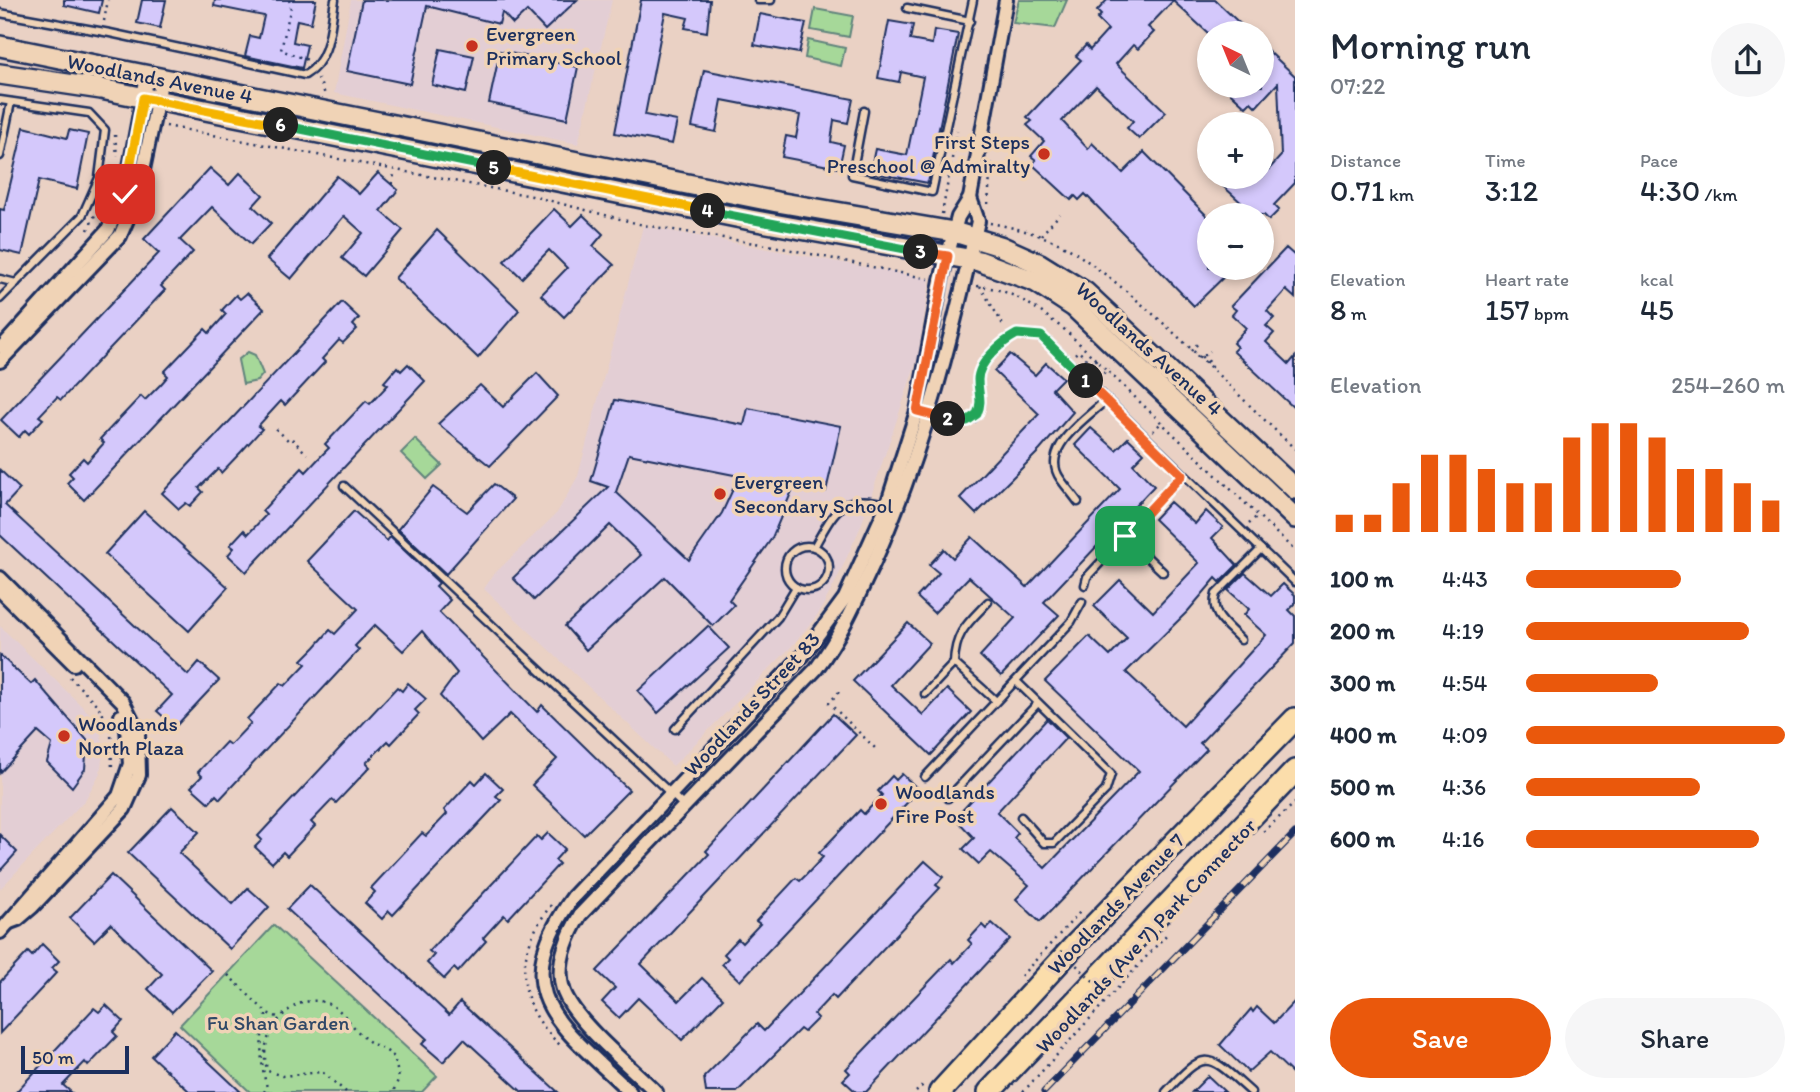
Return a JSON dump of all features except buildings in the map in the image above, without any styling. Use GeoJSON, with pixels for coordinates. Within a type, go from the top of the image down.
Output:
{"type":"FeatureCollection","features":[{"type":"Feature","properties":{"kind":"main road","name":"Woodlands Avenue 4"},"geometry":{"type":"LineString","coordinates":[[0,46],[777,202],[954,232],[980,229],[1085,292],[1295,489]]}},
{"type":"Feature","properties":{"kind":"main road","name":"Woodlands Avenue 4"},"geometry":{"type":"LineString","coordinates":[[0,74],[149,99],[751,220],[958,258],[1019,274],[1074,307],[1295,518]]}},
{"type":"Feature","properties":{"kind":"main road","name":"Woodlands Avenue 7"},"geometry":{"type":"LineString","coordinates":[[940,1092],[1075,945],[1295,719]]}},
{"type":"Feature","properties":{"kind":"main road","name":"Woodlands Avenue 7"},"geometry":{"type":"LineString","coordinates":[[989,1092],[1291,779]]}},
{"type":"Feature","properties":{"kind":"street"},"geometry":{"type":"LineString","coordinates":[[958,258],[954,232],[970,198],[1006,0]]}},
{"type":"Feature","properties":{"kind":"street"},"geometry":{"type":"LineString","coordinates":[[0,349],[108,230],[125,194],[155,77]]}},
{"type":"Feature","properties":{"kind":"street"},"geometry":{"type":"LineString","coordinates":[[0,361],[120,236],[138,194],[149,99]]}},
{"type":"Feature","properties":{"kind":"street","name":"Woodlands Street 83"},"geometry":{"type":"LineString","coordinates":[[651,1090],[582,1019],[564,992],[561,965],[565,940],[580,915],[816,669],[841,635],[892,507],[923,412],[958,258],[980,229],[970,198]]}},
{"type":"Feature","properties":{"kind":"street","name":"Woodlands Street 83"},"geometry":{"type":"LineString","coordinates":[[923,412],[958,258]]}},
{"type":"Feature","properties":{"kind":"street","name":"Woodlands Street 83"},"geometry":{"type":"LineString","coordinates":[[630,1092],[548,1008],[541,983],[543,952],[554,924],[573,897],[803,655],[845,598],[892,507]]}},
{"type":"Feature","properties":{"kind":"street"},"geometry":{"type":"LineString","coordinates":[[0,578],[118,707],[127,729],[130,764],[119,796],[0,932]]}},
{"type":"Feature","properties":{"kind":"street"},"geometry":{"type":"LineString","coordinates":[[0,590],[36,620]]}},
{"type":"Feature","properties":{"kind":"lane"},"geometry":{"type":"LineString","coordinates":[[0,13],[102,31],[305,75],[314,70],[325,54],[335,0]]}},
{"type":"Feature","properties":{"kind":"lane"},"geometry":{"type":"LineString","coordinates":[[758,0],[771,0]]}},
{"type":"Feature","properties":{"kind":"lane"},"geometry":{"type":"LineString","coordinates":[[864,111],[852,175],[932,192],[973,0]]}},
{"type":"Feature","properties":{"kind":"lane"},"geometry":{"type":"LineString","coordinates":[[907,8],[970,22]]}},
{"type":"Feature","properties":{"kind":"lane"},"geometry":{"type":"LineString","coordinates":[[0,100],[89,113],[105,130],[99,178],[82,216],[0,299]]}},
{"type":"Feature","properties":{"kind":"lane"},"geometry":{"type":"LineString","coordinates":[[0,156],[11,102]]}},
{"type":"Feature","properties":{"kind":"lane"},"geometry":{"type":"LineString","coordinates":[[0,279],[16,283]]}},
{"type":"Feature","properties":{"kind":"lane"},"geometry":{"type":"LineString","coordinates":[[923,412],[960,422],[973,418],[980,407],[979,372],[1010,337],[1027,332],[1041,336],[1295,582]]}},
{"type":"Feature","properties":{"kind":"lane"},"geometry":{"type":"LineString","coordinates":[[1078,502],[1057,473],[1055,461],[1059,446],[1106,400]]}},
{"type":"Feature","properties":{"kind":"lane"},"geometry":{"type":"LineString","coordinates":[[1084,585],[1087,577],[1182,475]]}},
{"type":"Feature","properties":{"kind":"lane"},"geometry":{"type":"LineString","coordinates":[[344,486],[684,806]]}},
{"type":"Feature","properties":{"kind":"lane"},"geometry":{"type":"LineString","coordinates":[[814,547],[835,511],[847,502],[862,499],[892,507]]}},
{"type":"Feature","properties":{"kind":"lane"},"geometry":{"type":"LineString","coordinates":[[1125,536],[1163,572]]}},
{"type":"Feature","properties":{"kind":"lane"},"geometry":{"type":"LineString","coordinates":[[800,547],[814,547],[829,562],[828,577],[817,588],[796,587],[787,576],[786,562],[800,547]]}},
{"type":"Feature","properties":{"kind":"lane"},"geometry":{"type":"LineString","coordinates":[[1241,640],[1215,612],[1213,604],[1216,594],[1261,550]]}},
{"type":"Feature","properties":{"kind":"lane"},"geometry":{"type":"LineString","coordinates":[[675,729],[778,617],[796,587]]}},
{"type":"Feature","properties":{"kind":"lane"},"geometry":{"type":"LineString","coordinates":[[925,694],[954,663],[955,645],[960,633],[988,601]]}},
{"type":"Feature","properties":{"kind":"lane"},"geometry":{"type":"LineString","coordinates":[[925,777],[995,700],[1072,622],[1083,603]]}},
{"type":"Feature","properties":{"kind":"lane"},"geometry":{"type":"LineString","coordinates":[[803,655],[816,669]]}},
{"type":"Feature","properties":{"kind":"lane"},"geometry":{"type":"LineString","coordinates":[[954,663],[995,700]]}},
{"type":"Feature","properties":{"kind":"lane"},"geometry":{"type":"LineString","coordinates":[[1016,681],[1111,774],[1105,790],[1054,844],[1044,843],[1021,817]]}},
{"type":"Feature","properties":{"kind":"lane"},"geometry":{"type":"LineString","coordinates":[[948,798],[1038,703]]}},
{"type":"Feature","properties":{"kind":"lane"},"geometry":{"type":"LineString","coordinates":[[1166,1092],[1192,1064],[1202,1060],[1218,1062],[1251,1092]]}},
{"type":"Feature","properties":{"kind":"path"},"geometry":{"type":"LineString","coordinates":[[102,31],[108,0]]}},
{"type":"Feature","properties":{"kind":"path"},"geometry":{"type":"LineString","coordinates":[[289,0],[291,6],[281,50],[307,58],[327,99],[328,111]]}},
{"type":"Feature","properties":{"kind":"path"},"geometry":{"type":"LineString","coordinates":[[167,124],[531,196],[643,225],[773,246],[929,278],[927,292]]}},
{"type":"Feature","properties":{"kind":"path"},"geometry":{"type":"LineString","coordinates":[[115,132],[116,162]]}},
{"type":"Feature","properties":{"kind":"path"},"geometry":{"type":"LineString","coordinates":[[84,236],[103,203],[115,173]]}},
{"type":"Feature","properties":{"kind":"path"},"geometry":{"type":"LineString","coordinates":[[1041,235],[1060,214]]}},
{"type":"Feature","properties":{"kind":"path"},"geometry":{"type":"LineString","coordinates":[[980,229],[1041,235],[1079,255],[1191,351],[1295,449]]}},
{"type":"Feature","properties":{"kind":"path"},"geometry":{"type":"LineString","coordinates":[[972,285],[1002,289],[1028,301],[1108,368],[1295,551]]}},
{"type":"Feature","properties":{"kind":"path"},"geometry":{"type":"LineString","coordinates":[[980,286],[1010,337]]}},
{"type":"Feature","properties":{"kind":"path"},"geometry":{"type":"LineString","coordinates":[[1191,351],[1200,341]]}},
{"type":"Feature","properties":{"kind":"path"},"geometry":{"type":"LineString","coordinates":[[1090,368],[1075,355],[1078,351],[1093,364],[1097,358]]}},
{"type":"Feature","properties":{"kind":"path"},"geometry":{"type":"LineString","coordinates":[[1197,357],[1199,354],[1212,367],[1205,355],[1210,351]]}},
{"type":"Feature","properties":{"kind":"path"},"geometry":{"type":"LineString","coordinates":[[1089,384],[1108,368]]}},
{"type":"Feature","properties":{"kind":"path"},"geometry":{"type":"LineString","coordinates":[[1157,428],[1164,421]]}},
{"type":"Feature","properties":{"kind":"path"},"geometry":{"type":"LineString","coordinates":[[276,429],[307,454]]}},
{"type":"Feature","properties":{"kind":"path"},"geometry":{"type":"LineString","coordinates":[[1254,520],[1258,515]]}},
{"type":"Feature","properties":{"kind":"path"},"geometry":{"type":"LineString","coordinates":[[67,673],[98,706],[111,728],[114,758],[111,780]]}},
{"type":"Feature","properties":{"kind":"path"},"geometry":{"type":"LineString","coordinates":[[839,692],[829,703],[877,750]]}},
{"type":"Feature","properties":{"kind":"path","name":"Woodlands (Ave 7) Park Connector"},"geometry":{"type":"LineString","coordinates":[[1256,839],[1295,803]]}},
{"type":"Feature","properties":{"kind":"path"},"geometry":{"type":"LineString","coordinates":[[558,898],[531,933],[525,958],[523,986],[535,1014],[561,1045]]}},
{"type":"Feature","properties":{"kind":"path","name":"Woodlands (Ave 7) Park Connector"},"geometry":{"type":"LineString","coordinates":[[1023,1092],[1172,927]]}},
{"type":"Feature","properties":{"kind":"path"},"geometry":{"type":"LineString","coordinates":[[1056,946],[1105,992]]}},
{"type":"Feature","properties":{"kind":"path"},"geometry":{"type":"LineString","coordinates":[[228,975],[267,1013],[280,1018]]}},
{"type":"Feature","properties":{"kind":"path"},"geometry":{"type":"LineString","coordinates":[[346,1092],[322,1072],[282,1076],[272,1074],[266,1065],[266,1043],[280,1018],[312,1002],[330,1004],[369,1042],[394,1056],[399,1078],[393,1092]]}},
{"type":"Feature","properties":{"kind":"path"},"geometry":{"type":"LineString","coordinates":[[264,1092],[262,1060],[267,1013]]}},
{"type":"Feature","properties":{"kind":"path"},"geometry":{"type":"LineString","coordinates":[[265,1081],[272,1074]]}},
{"type":"Feature","properties":{"kind":"shaded area","name":"Evergreen Primary School"},"geometry":{"type":"Polygon","coordinates":[[[351,0],[612,0],[578,144],[334,93],[351,0]]]}},
{"type":"Feature","properties":{"kind":"shaded area","name":"Evergreen Secondary School"},"geometry":{"type":"Polygon","coordinates":[[[643,226],[930,279],[917,360],[861,526],[837,579],[819,613],[791,647],[673,766],[484,589],[492,576],[557,513],[578,476],[643,226]]]}},
{"type":"Feature","properties":{"kind":"shaded area","name":"Woodlands North Plaza"},"geometry":{"type":"Polygon","coordinates":[[[0,626],[97,721],[104,746],[100,773],[85,800],[0,889],[0,626]]]}},
{"type":"Feature","properties":{"kind":"green space"},"geometry":{"type":"Polygon","coordinates":[[[1019,0],[1067,0],[1055,28],[1013,23],[1019,0]]]}},
{"type":"Feature","properties":{"kind":"green space"},"geometry":{"type":"Polygon","coordinates":[[[815,9],[853,16],[849,37],[811,30],[815,9]]]}},
{"type":"Feature","properties":{"kind":"green space"},"geometry":{"type":"Polygon","coordinates":[[[808,40],[845,48],[841,66],[805,58],[808,40]]]}},
{"type":"Feature","properties":{"kind":"green space"},"geometry":{"type":"Polygon","coordinates":[[[248,352],[255,355],[263,374],[257,381],[243,384],[238,360],[248,352]]]}},
{"type":"Feature","properties":{"kind":"green space"},"geometry":{"type":"Polygon","coordinates":[[[415,439],[442,465],[427,479],[401,453],[415,439]]]}},
{"type":"Feature","properties":{"kind":"green space","name":"Fu Shan Garden"},"geometry":{"type":"Polygon","coordinates":[[[274,925],[437,1076],[422,1092],[250,1092],[180,1025],[274,925]]]}},
{"type":"Feature","properties":{"kind":"railway"},"geometry":{"type":"LineString","coordinates":[[1044,1092],[1295,833]]}},
{"type":"Feature","properties":{"kind":"place","name":"Evergreen Primary School"},"geometry":{"type":"Point","coordinates":[472,46]}},
{"type":"Feature","properties":{"kind":"place","name":"First Steps Preschool @ Admiralty"},"geometry":{"type":"Point","coordinates":[1044,154]}},
{"type":"Feature","properties":{"kind":"place","name":"Evergreen Secondary School"},"geometry":{"type":"Point","coordinates":[720,494]}},
{"type":"Feature","properties":{"kind":"place","name":"Woodlands North Plaza"},"geometry":{"type":"Point","coordinates":[64,736]}},
{"type":"Feature","properties":{"kind":"place","name":"Woodlands Fire Post"},"geometry":{"type":"Point","coordinates":[881,804]}},
{"type":"Feature","properties":{"kind":"route"},"geometry":{"type":"LineString","coordinates":[[125,194],[143,98],[751,220],[948,256],[941,280],[917,411],[960,422],[973,418],[980,407],[978,380],[983,365],[1010,337],[1027,332],[1041,336],[1182,475],[1125,536]]}}]}
